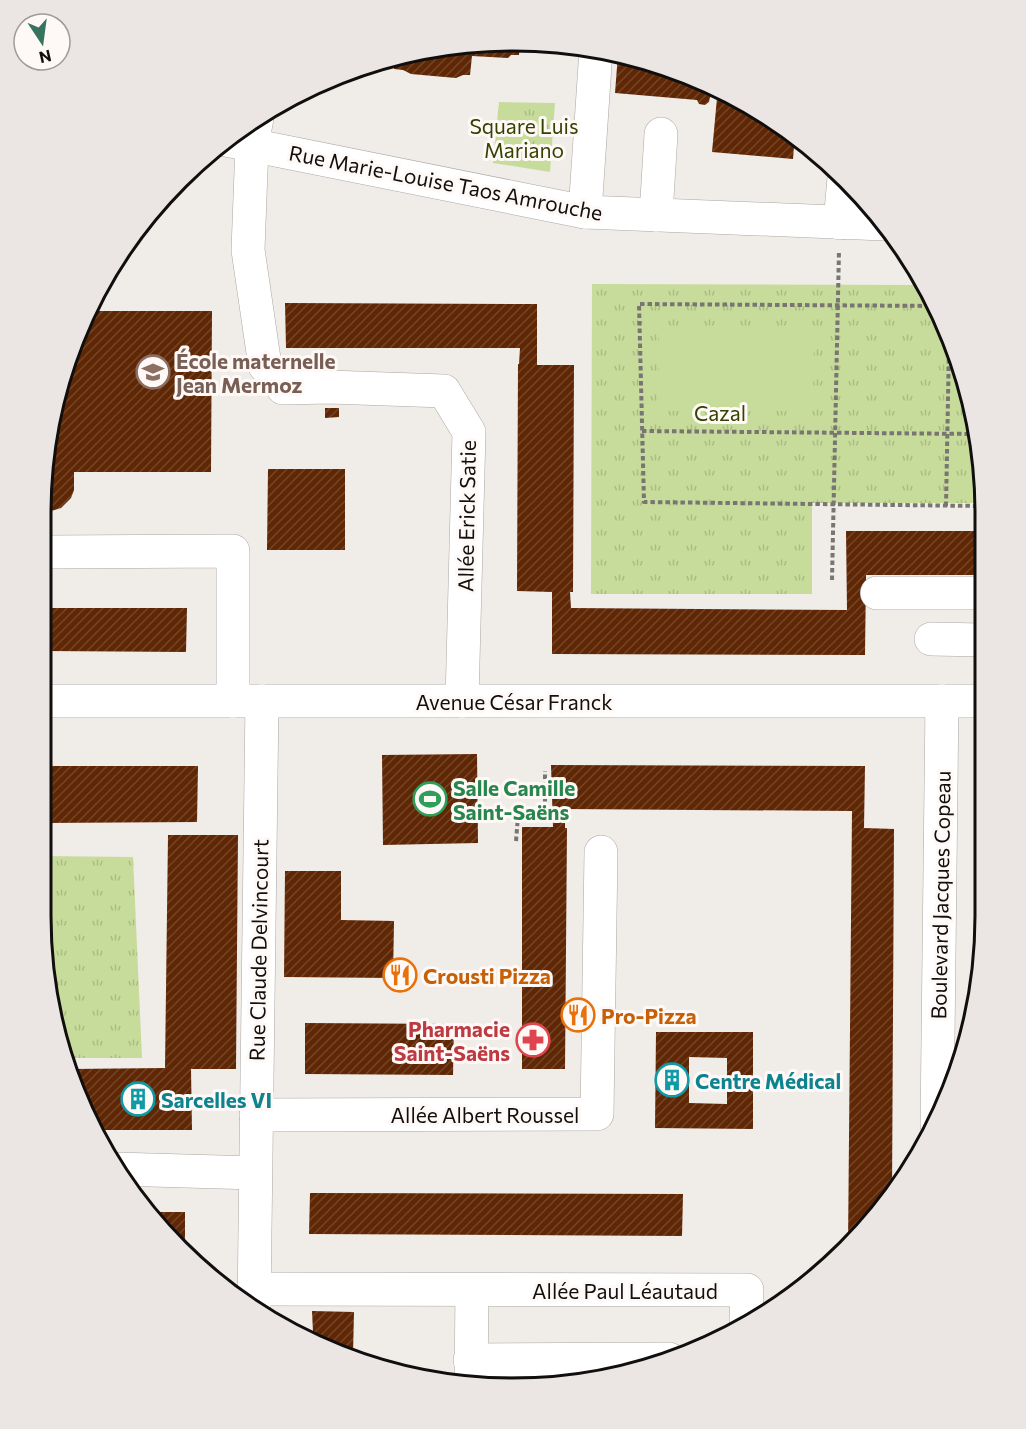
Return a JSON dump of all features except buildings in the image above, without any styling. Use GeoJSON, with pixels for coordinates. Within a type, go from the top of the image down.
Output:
{"type":"FeatureCollection","features":[{"type":"Feature","properties":{"kind":"street"},"geometry":{"type":"LineString","coordinates":[[585,212],[595,59]]}},
{"type":"Feature","properties":{"kind":"street"},"geometry":{"type":"LineString","coordinates":[[656,215],[661,134]]}},
{"type":"Feature","properties":{"kind":"street","name":"Rue Marie-Louise Taos Amrouche"},"geometry":{"type":"LineString","coordinates":[[248,135],[585,212],[873,224]]}},
{"type":"Feature","properties":{"kind":"street","name":"Allée Erick Satie"},"geometry":{"type":"LineString","coordinates":[[245,137],[248,250],[266,366],[284,388],[329,387],[444,391],[470,432],[462,701]]}},
{"type":"Feature","properties":{"kind":"street"},"geometry":{"type":"LineString","coordinates":[[840,223],[843,189]]}},
{"type":"Feature","properties":{"kind":"street","name":"Rue Claude Delvincourt"},"geometry":{"type":"LineString","coordinates":[[51,552],[233,551],[247,701],[256,1115],[254,1298]]}},
{"type":"Feature","properties":{"kind":"street"},"geometry":{"type":"LineString","coordinates":[[877,593],[975,593]]}},
{"type":"Feature","properties":{"kind":"street"},"geometry":{"type":"LineString","coordinates":[[931,639],[975,640]]}},
{"type":"Feature","properties":{"kind":"street","name":"Boulevard Jacques Copeau"},"geometry":{"type":"LineString","coordinates":[[937,1099],[942,700]]}},
{"type":"Feature","properties":{"kind":"street","name":"Avenue César Franck"},"geometry":{"type":"LineString","coordinates":[[51,701],[975,701]]}},
{"type":"Feature","properties":{"kind":"street","name":"Allée Albert Roussel"},"geometry":{"type":"LineString","coordinates":[[256,1115],[597,1114],[601,852]]}},
{"type":"Feature","properties":{"kind":"street"},"geometry":{"type":"LineString","coordinates":[[127,1170],[255,1173]]}},
{"type":"Feature","properties":{"kind":"street"},"geometry":{"type":"LineString","coordinates":[[472,1290],[471,1372],[636,1361]]}},
{"type":"Feature","properties":{"kind":"street","name":"Allée Paul Léautaud"},"geometry":{"type":"LineString","coordinates":[[254,1298],[472,1290],[747,1290],[746,1315]]}},
{"type":"Feature","properties":{"kind":"path"},"geometry":{"type":"LineString","coordinates":[[832,579],[836,306],[840,223]]}},
{"type":"Feature","properties":{"kind":"path"},"geometry":{"type":"LineString","coordinates":[[925,306],[639,304],[644,502],[975,506]]}},
{"type":"Feature","properties":{"kind":"path"},"geometry":{"type":"LineString","coordinates":[[946,506],[949,362]]}},
{"type":"Feature","properties":{"kind":"path"},"geometry":{"type":"LineString","coordinates":[[642,431],[968,434]]}},
{"type":"Feature","properties":{"kind":"path"},"geometry":{"type":"LineString","coordinates":[[516,841],[518,816],[545,817],[545,771]]}},
{"type":"Feature","properties":{"kind":"green space","name":"Square Luis Mariano"},"geometry":{"type":"Polygon","coordinates":[[[499,102],[555,103],[550,172],[493,163],[499,102]]]}},
{"type":"Feature","properties":{"kind":"green space","name":"Cazal"},"geometry":{"type":"Polygon","coordinates":[[[592,284],[915,285],[940,336],[959,393],[971,453],[975,503],[812,503],[812,594],[591,594],[592,284]]]}},
{"type":"Feature","properties":{"kind":"green space"},"geometry":{"type":"Polygon","coordinates":[[[659,327],[814,327],[813,411],[658,411],[659,327]]]}},
{"type":"Feature","properties":{"kind":"green space"},"geometry":{"type":"Polygon","coordinates":[[[51,856],[133,857],[142,1058],[74,1058],[60,1006],[55,976],[52,946],[51,856]]]}},
{"type":"Feature","properties":{"kind":"place","name":"École maternelle Jean Mermoz"},"geometry":{"type":"Point","coordinates":[153,372]}},
{"type":"Feature","properties":{"kind":"place","name":"Salle Camille Saint-Saëns"},"geometry":{"type":"Point","coordinates":[430,799]}},
{"type":"Feature","properties":{"kind":"place","name":"Crousti Pizza"},"geometry":{"type":"Point","coordinates":[400,975]}},
{"type":"Feature","properties":{"kind":"place","name":"Pro-Pizza"},"geometry":{"type":"Point","coordinates":[578,1015]}},
{"type":"Feature","properties":{"kind":"place","name":"Pharmacie Saint-Saëns"},"geometry":{"type":"Point","coordinates":[533,1040]}},
{"type":"Feature","properties":{"kind":"place","name":"Centre Médical"},"geometry":{"type":"Point","coordinates":[672,1080]}},
{"type":"Feature","properties":{"kind":"place","name":"Sarcelles VI"},"geometry":{"type":"Point","coordinates":[138,1099]}}]}
